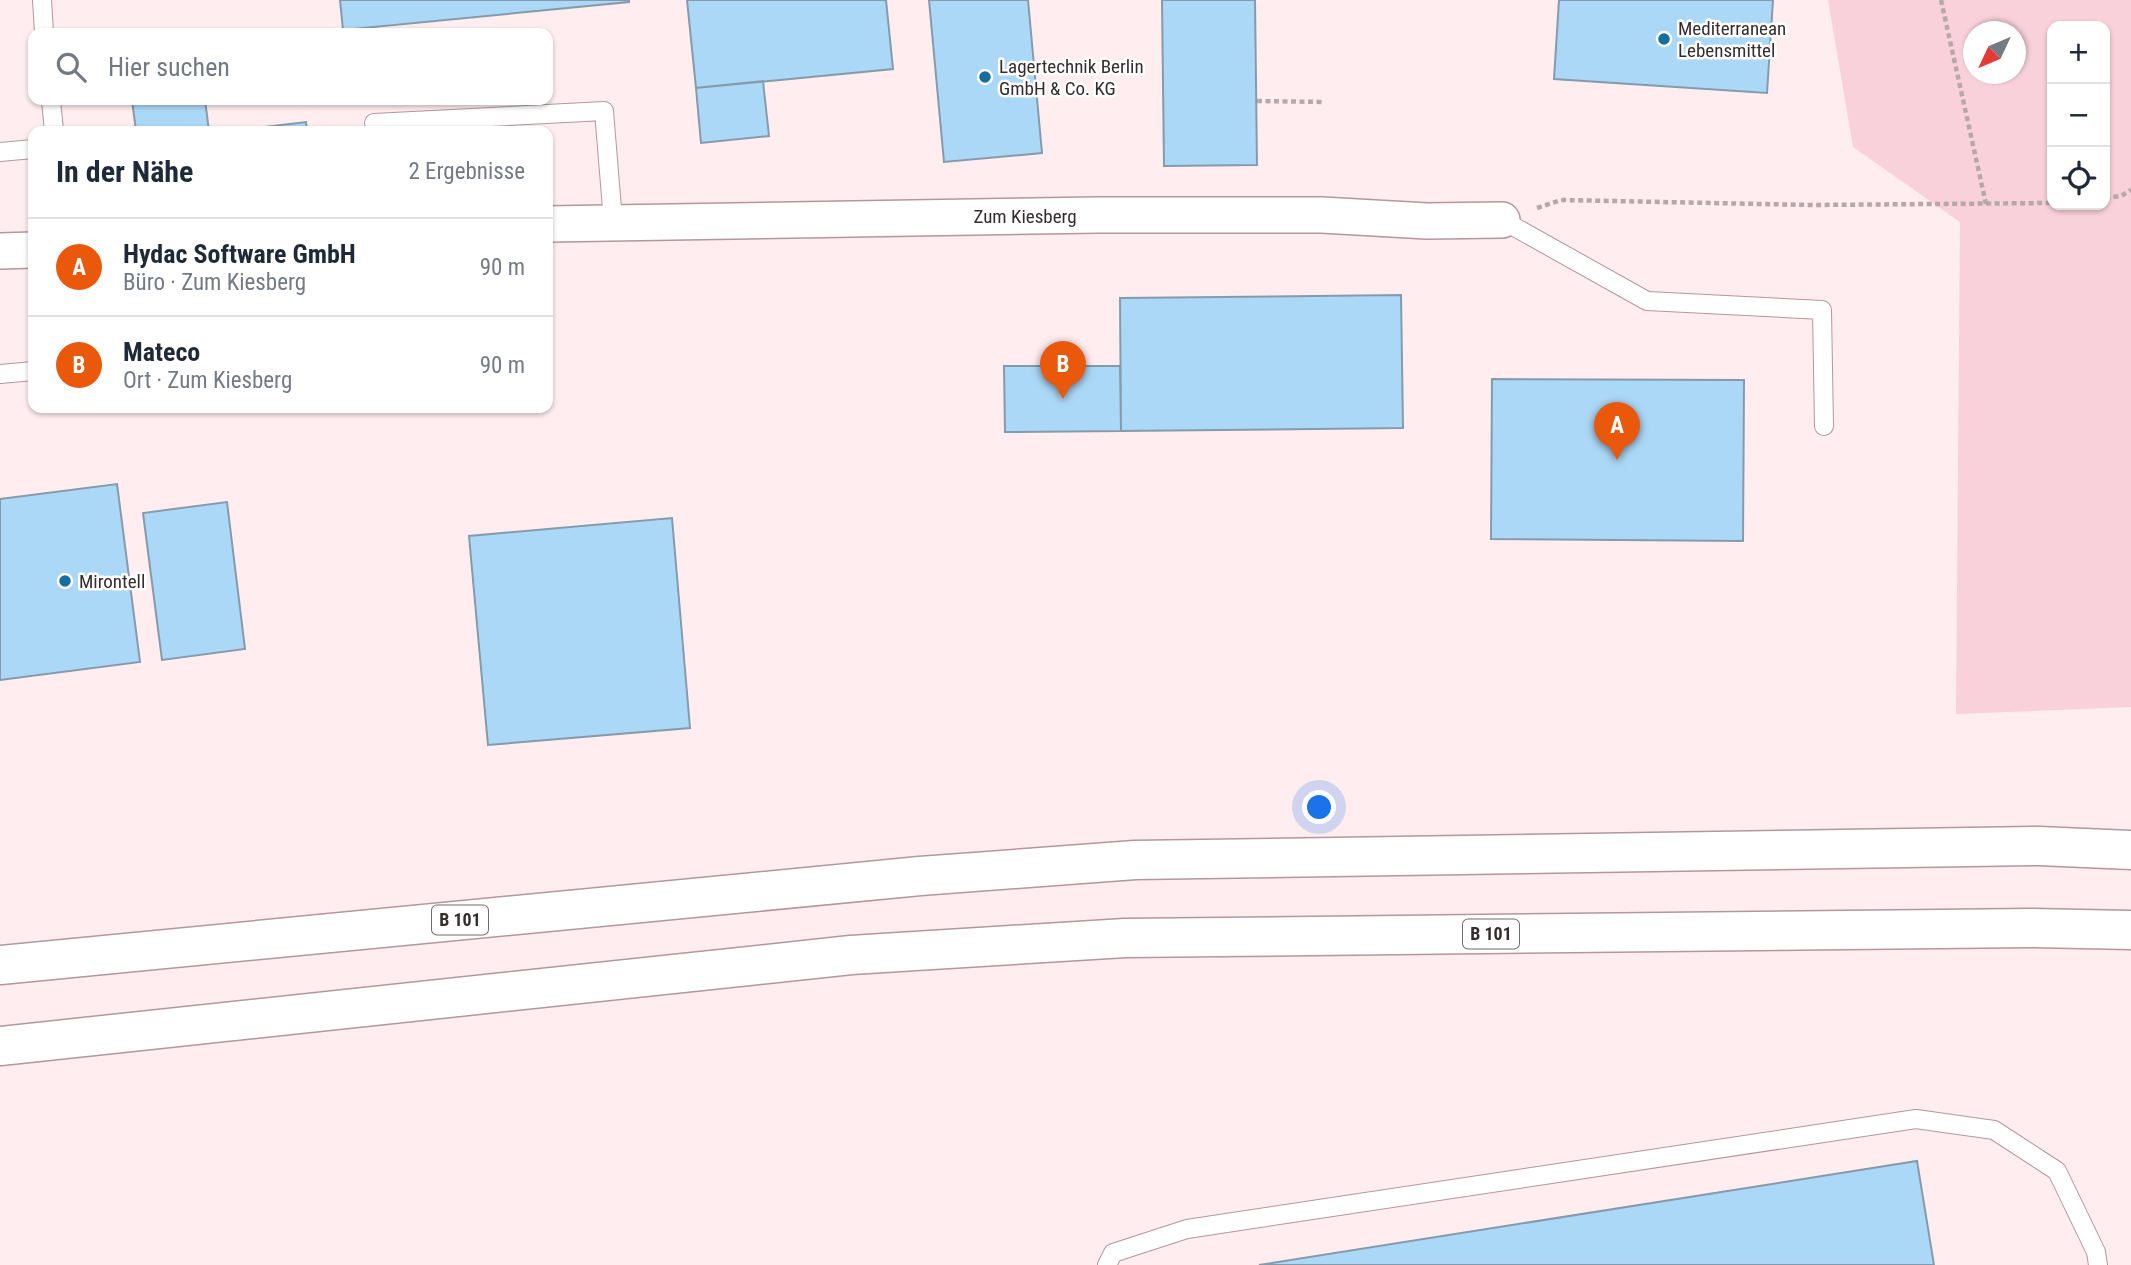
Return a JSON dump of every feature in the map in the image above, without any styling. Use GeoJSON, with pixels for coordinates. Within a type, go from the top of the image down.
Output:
{"type":"FeatureCollection","features":[{"type":"Feature","properties":{"kind":"highway","name":"B 101"},"geometry":{"type":"LineString","coordinates":[[0,965],[906,877],[1135,860],[2039,846],[2131,850]]}},
{"type":"Feature","properties":{"kind":"highway","name":"B 101"},"geometry":{"type":"LineString","coordinates":[[0,1046],[850,955],[1125,938],[2031,928],[2131,930]]}},
{"type":"Feature","properties":{"kind":"street","name":"Zum Kiesberg"},"geometry":{"type":"LineString","coordinates":[[553,225],[613,221],[1098,215],[1322,215],[1427,221],[1502,220]]}},
{"type":"Feature","properties":{"kind":"street"},"geometry":{"type":"LineString","coordinates":[[0,251],[28,250]]}},
{"type":"Feature","properties":{"kind":"lane"},"geometry":{"type":"LineString","coordinates":[[42,0],[44,28]]}},
{"type":"Feature","properties":{"kind":"lane"},"geometry":{"type":"LineString","coordinates":[[51,105],[54,126]]}},
{"type":"Feature","properties":{"kind":"lane"},"geometry":{"type":"LineString","coordinates":[[374,123],[604,111],[613,221]]}},
{"type":"Feature","properties":{"kind":"lane"},"geometry":{"type":"LineString","coordinates":[[0,152],[28,149]]}},
{"type":"Feature","properties":{"kind":"lane"},"geometry":{"type":"LineString","coordinates":[[1502,220],[1647,301],[1822,310],[1824,426]]}},
{"type":"Feature","properties":{"kind":"lane"},"geometry":{"type":"LineString","coordinates":[[0,374],[28,371]]}},
{"type":"Feature","properties":{"kind":"lane"},"geometry":{"type":"LineString","coordinates":[[1107,1265],[1114,1253],[1187,1230],[1916,1119],[1994,1130],[2057,1171],[2096,1252],[2098,1265]]}},
{"type":"Feature","properties":{"kind":"path"},"geometry":{"type":"LineString","coordinates":[[1941,0],[1986,204]]}},
{"type":"Feature","properties":{"kind":"path"},"geometry":{"type":"LineString","coordinates":[[1256,101],[1325,102]]}},
{"type":"Feature","properties":{"kind":"path"},"geometry":{"type":"LineString","coordinates":[[2110,197],[2121,196],[2131,190]]}},
{"type":"Feature","properties":{"kind":"path"},"geometry":{"type":"LineString","coordinates":[[1502,220],[1561,200],[1813,205],[2047,204]]}},
{"type":"Feature","properties":{"kind":"shaded area"},"geometry":{"type":"Polygon","coordinates":[[[1828,0],[2131,0],[2131,707],[1956,714],[1960,222],[1853,147],[1828,0]]]}},
{"type":"Feature","properties":{"kind":"building"},"geometry":{"type":"Polygon","coordinates":[[[340,0],[629,0],[363,28],[343,28],[340,0]]]}},
{"type":"Feature","properties":{"kind":"building"},"geometry":{"type":"Polygon","coordinates":[[[687,0],[886,0],[893,69],[696,88],[687,0]]]}},
{"type":"Feature","properties":{"kind":"building","name":"Lagertechnik Berlin GmbH & Co. KG"},"geometry":{"type":"Polygon","coordinates":[[[929,0],[1028,0],[1042,153],[944,162],[929,0]]]}},
{"type":"Feature","properties":{"kind":"building"},"geometry":{"type":"Polygon","coordinates":[[[1162,0],[1255,0],[1257,165],[1164,166],[1162,0]]]}},
{"type":"Feature","properties":{"kind":"building","name":"Mediterranean Lebensmittel"},"geometry":{"type":"Polygon","coordinates":[[[1559,0],[1773,0],[1767,93],[1554,79],[1559,0]]]}},
{"type":"Feature","properties":{"kind":"building"},"geometry":{"type":"Polygon","coordinates":[[[763,81],[769,136],[701,143],[696,88],[763,81]]]}},
{"type":"Feature","properties":{"kind":"building"},"geometry":{"type":"Polygon","coordinates":[[[133,105],[206,105],[208,126],[135,126],[133,105]]]}},
{"type":"Feature","properties":{"kind":"building"},"geometry":{"type":"Polygon","coordinates":[[[306,122],[306,126],[272,126],[306,122]]]}},
{"type":"Feature","properties":{"kind":"building"},"geometry":{"type":"Polygon","coordinates":[[[1401,295],[1403,428],[1121,431],[1120,298],[1401,295]]]}},
{"type":"Feature","properties":{"kind":"building"},"geometry":{"type":"Polygon","coordinates":[[[1004,366],[1120,366],[1121,431],[1005,432],[1004,366]]]}},
{"type":"Feature","properties":{"kind":"building"},"geometry":{"type":"Polygon","coordinates":[[[1492,379],[1744,380],[1743,541],[1491,539],[1492,379]]]}},
{"type":"Feature","properties":{"kind":"building","name":"Mirontell"},"geometry":{"type":"Polygon","coordinates":[[[117,484],[140,662],[0,680],[0,499],[117,484]]]}},
{"type":"Feature","properties":{"kind":"building"},"geometry":{"type":"Polygon","coordinates":[[[227,502],[245,649],[162,660],[143,513],[227,502]]]}},
{"type":"Feature","properties":{"kind":"building"},"geometry":{"type":"Polygon","coordinates":[[[672,518],[690,728],[488,745],[469,536],[672,518]]]}},
{"type":"Feature","properties":{"kind":"building"},"geometry":{"type":"Polygon","coordinates":[[[1917,1161],[1934,1265],[1259,1265],[1917,1161]]]}},
{"type":"Feature","properties":{"kind":"place","name":"Mediterranean Lebensmittel"},"geometry":{"type":"Point","coordinates":[1664,39]}},
{"type":"Feature","properties":{"kind":"place","name":"Lagertechnik Berlin GmbH & Co. KG"},"geometry":{"type":"Point","coordinates":[985,77]}},
{"type":"Feature","properties":{"kind":"place","name":"Mateco"},"geometry":{"type":"Point","coordinates":[1063,399]}},
{"type":"Feature","properties":{"kind":"place","name":"Hydac Software GmbH"},"geometry":{"type":"Point","coordinates":[1617,460]}},
{"type":"Feature","properties":{"kind":"place","name":"Mirontell"},"geometry":{"type":"Point","coordinates":[65,581]}}]}
